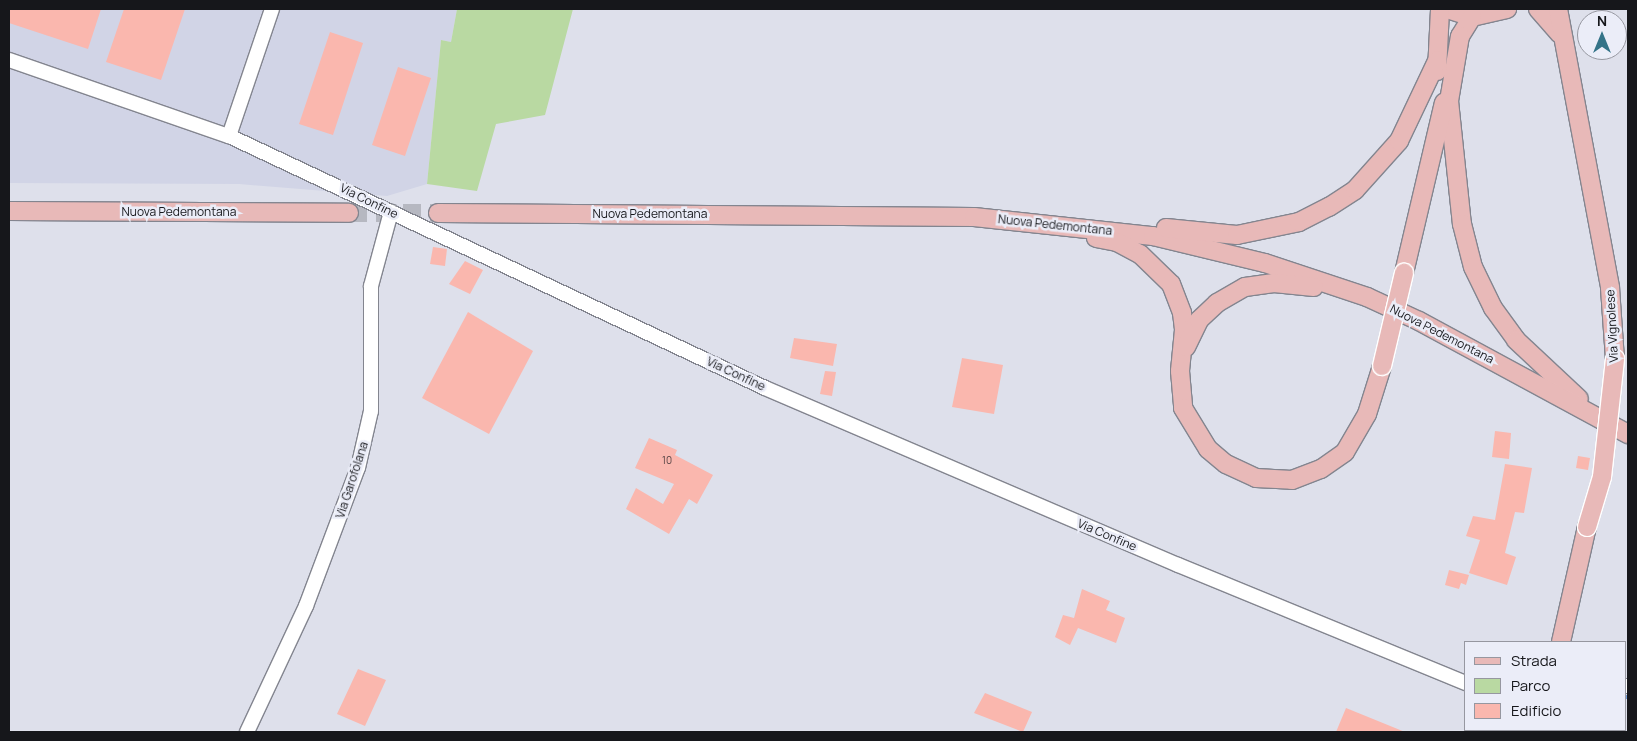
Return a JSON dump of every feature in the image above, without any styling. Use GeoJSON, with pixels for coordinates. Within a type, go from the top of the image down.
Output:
{"type":"FeatureCollection","features":[{"type":"Feature","properties":{"kind":"main road"},"geometry":{"type":"LineString","coordinates":[[1440,9],[1453,162],[1462,224],[1473,267],[1493,308],[1516,340],[1596,414]]}},
{"type":"Feature","properties":{"kind":"main road"},"geometry":{"type":"LineString","coordinates":[[1447,9],[1472,17],[1507,9]]}},
{"type":"Feature","properties":{"kind":"main road","name":"Via Vignolese"},"geometry":{"type":"LineString","coordinates":[[1538,9],[1563,39]]}},
{"type":"Feature","properties":{"kind":"main road","name":"Via Vignolese"},"geometry":{"type":"LineString","coordinates":[[1558,9],[1610,288],[1615,359],[1602,477],[1588,527],[1561,641]]}},
{"type":"Feature","properties":{"kind":"main road"},"geometry":{"type":"LineString","coordinates":[[1010,219],[1037,215],[1083,216],[1236,235],[1299,222],[1356,190],[1380,166],[1412,118],[1472,17]]}},
{"type":"Feature","properties":{"kind":"main road"},"geometry":{"type":"LineString","coordinates":[[1367,297],[1274,283],[1245,287],[1217,303],[1199,320],[1184,352],[1180,371],[1183,408],[1193,429],[1226,464],[1256,478],[1292,480],[1320,469],[1345,452],[1367,414],[1382,366],[1434,147],[1445,63]]}},
{"type":"Feature","properties":{"kind":"main road","name":"Nuova Pedemontana"},"geometry":{"type":"LineString","coordinates":[[9,211],[349,213]]}},
{"type":"Feature","properties":{"kind":"main road","name":"Nuova Pedemontana"},"geometry":{"type":"LineString","coordinates":[[438,213],[800,215],[1010,219],[1153,236],[1265,263],[1367,297],[1596,414],[1628,434]]}},
{"type":"Feature","properties":{"kind":"main road"},"geometry":{"type":"LineString","coordinates":[[800,215],[867,226],[990,229],[1118,242],[1155,265],[1171,284],[1182,313],[1184,352]]}},
{"type":"Feature","properties":{"kind":"street"},"geometry":{"type":"LineString","coordinates":[[229,136],[272,9]]}},
{"type":"Feature","properties":{"kind":"street","name":"Via Confine"},"geometry":{"type":"LineString","coordinates":[[9,60],[229,136],[765,388],[1178,565],[1464,682]]}},
{"type":"Feature","properties":{"kind":"street","name":"Via Garofolana"},"geometry":{"type":"LineString","coordinates":[[247,732],[303,615],[358,468],[371,411],[372,286],[391,212]]}},
{"type":"Feature","properties":{"kind":"shaded area"},"geometry":{"type":"Polygon","coordinates":[[[9,9],[457,9],[451,42],[441,40],[427,184],[387,196],[239,184],[9,183],[9,9]]]}},
{"type":"Feature","properties":{"kind":"green space"},"geometry":{"type":"Polygon","coordinates":[[[457,9],[573,9],[545,115],[496,124],[477,191],[427,184],[441,40],[451,42],[457,9]]]}},
{"type":"Feature","properties":{"kind":"building"},"geometry":{"type":"Polygon","coordinates":[[[9,9],[101,9],[88,49],[9,23],[9,9]]]}},
{"type":"Feature","properties":{"kind":"building"},"geometry":{"type":"Polygon","coordinates":[[[124,9],[185,9],[161,80],[106,62],[124,9]]]}},
{"type":"Feature","properties":{"kind":"building"},"geometry":{"type":"Polygon","coordinates":[[[330,32],[363,43],[333,135],[299,124],[330,32]]]}},
{"type":"Feature","properties":{"kind":"building"},"geometry":{"type":"Polygon","coordinates":[[[398,67],[431,78],[405,156],[372,145],[398,67]]]}},
{"type":"Feature","properties":{"kind":"building"},"geometry":{"type":"Polygon","coordinates":[[[433,247],[447,249],[445,266],[430,264],[433,247]]]}},
{"type":"Feature","properties":{"kind":"building"},"geometry":{"type":"Polygon","coordinates":[[[465,261],[483,270],[470,294],[449,284],[465,261]]]}},
{"type":"Feature","properties":{"kind":"building"},"geometry":{"type":"Polygon","coordinates":[[[468,312],[533,351],[489,434],[422,398],[468,312]]]}},
{"type":"Feature","properties":{"kind":"building"},"geometry":{"type":"Polygon","coordinates":[[[794,338],[837,344],[833,366],[790,358],[794,338]]]}},
{"type":"Feature","properties":{"kind":"building"},"geometry":{"type":"Polygon","coordinates":[[[962,358],[1003,365],[994,414],[952,407],[962,358]]]}},
{"type":"Feature","properties":{"kind":"building"},"geometry":{"type":"Polygon","coordinates":[[[825,371],[836,372],[832,396],[820,394],[825,371]]]}},
{"type":"Feature","properties":{"kind":"building"},"geometry":{"type":"Polygon","coordinates":[[[1495,431],[1511,433],[1509,459],[1492,457],[1495,431]]]}},
{"type":"Feature","properties":{"kind":"building"},"geometry":{"type":"Polygon","coordinates":[[[649,438],[677,450],[675,455],[713,475],[697,504],[689,499],[669,534],[626,509],[636,488],[663,504],[674,484],[635,468],[649,438]]]}},
{"type":"Feature","properties":{"kind":"building"},"geometry":{"type":"Polygon","coordinates":[[[1578,456],[1590,458],[1588,470],[1576,468],[1578,456]]]}},
{"type":"Feature","properties":{"kind":"building"},"geometry":{"type":"Polygon","coordinates":[[[1505,464],[1532,468],[1524,513],[1515,512],[1505,553],[1516,557],[1507,585],[1469,573],[1480,540],[1466,536],[1473,516],[1495,520],[1505,464]]]}},
{"type":"Feature","properties":{"kind":"building"},"geometry":{"type":"Polygon","coordinates":[[[1449,570],[1469,575],[1466,585],[1461,583],[1459,589],[1445,585],[1449,570]]]}},
{"type":"Feature","properties":{"kind":"building"},"geometry":{"type":"Polygon","coordinates":[[[1082,589],[1110,601],[1106,610],[1125,618],[1116,643],[1078,628],[1070,645],[1055,637],[1063,615],[1074,618],[1082,589]]]}},
{"type":"Feature","properties":{"kind":"building"},"geometry":{"type":"Polygon","coordinates":[[[358,669],[386,680],[365,726],[337,714],[358,669]]]}},
{"type":"Feature","properties":{"kind":"building"},"geometry":{"type":"Polygon","coordinates":[[[985,693],[1032,712],[1023,732],[974,713],[985,693]]]}},
{"type":"Feature","properties":{"kind":"building"},"geometry":{"type":"Polygon","coordinates":[[[1346,708],[1405,732],[1336,732],[1346,708]]]}},
{"type":"Feature","properties":{"kind":"tunnel"},"geometry":{"type":"LineString","coordinates":[[349,213],[438,213]]}}]}
